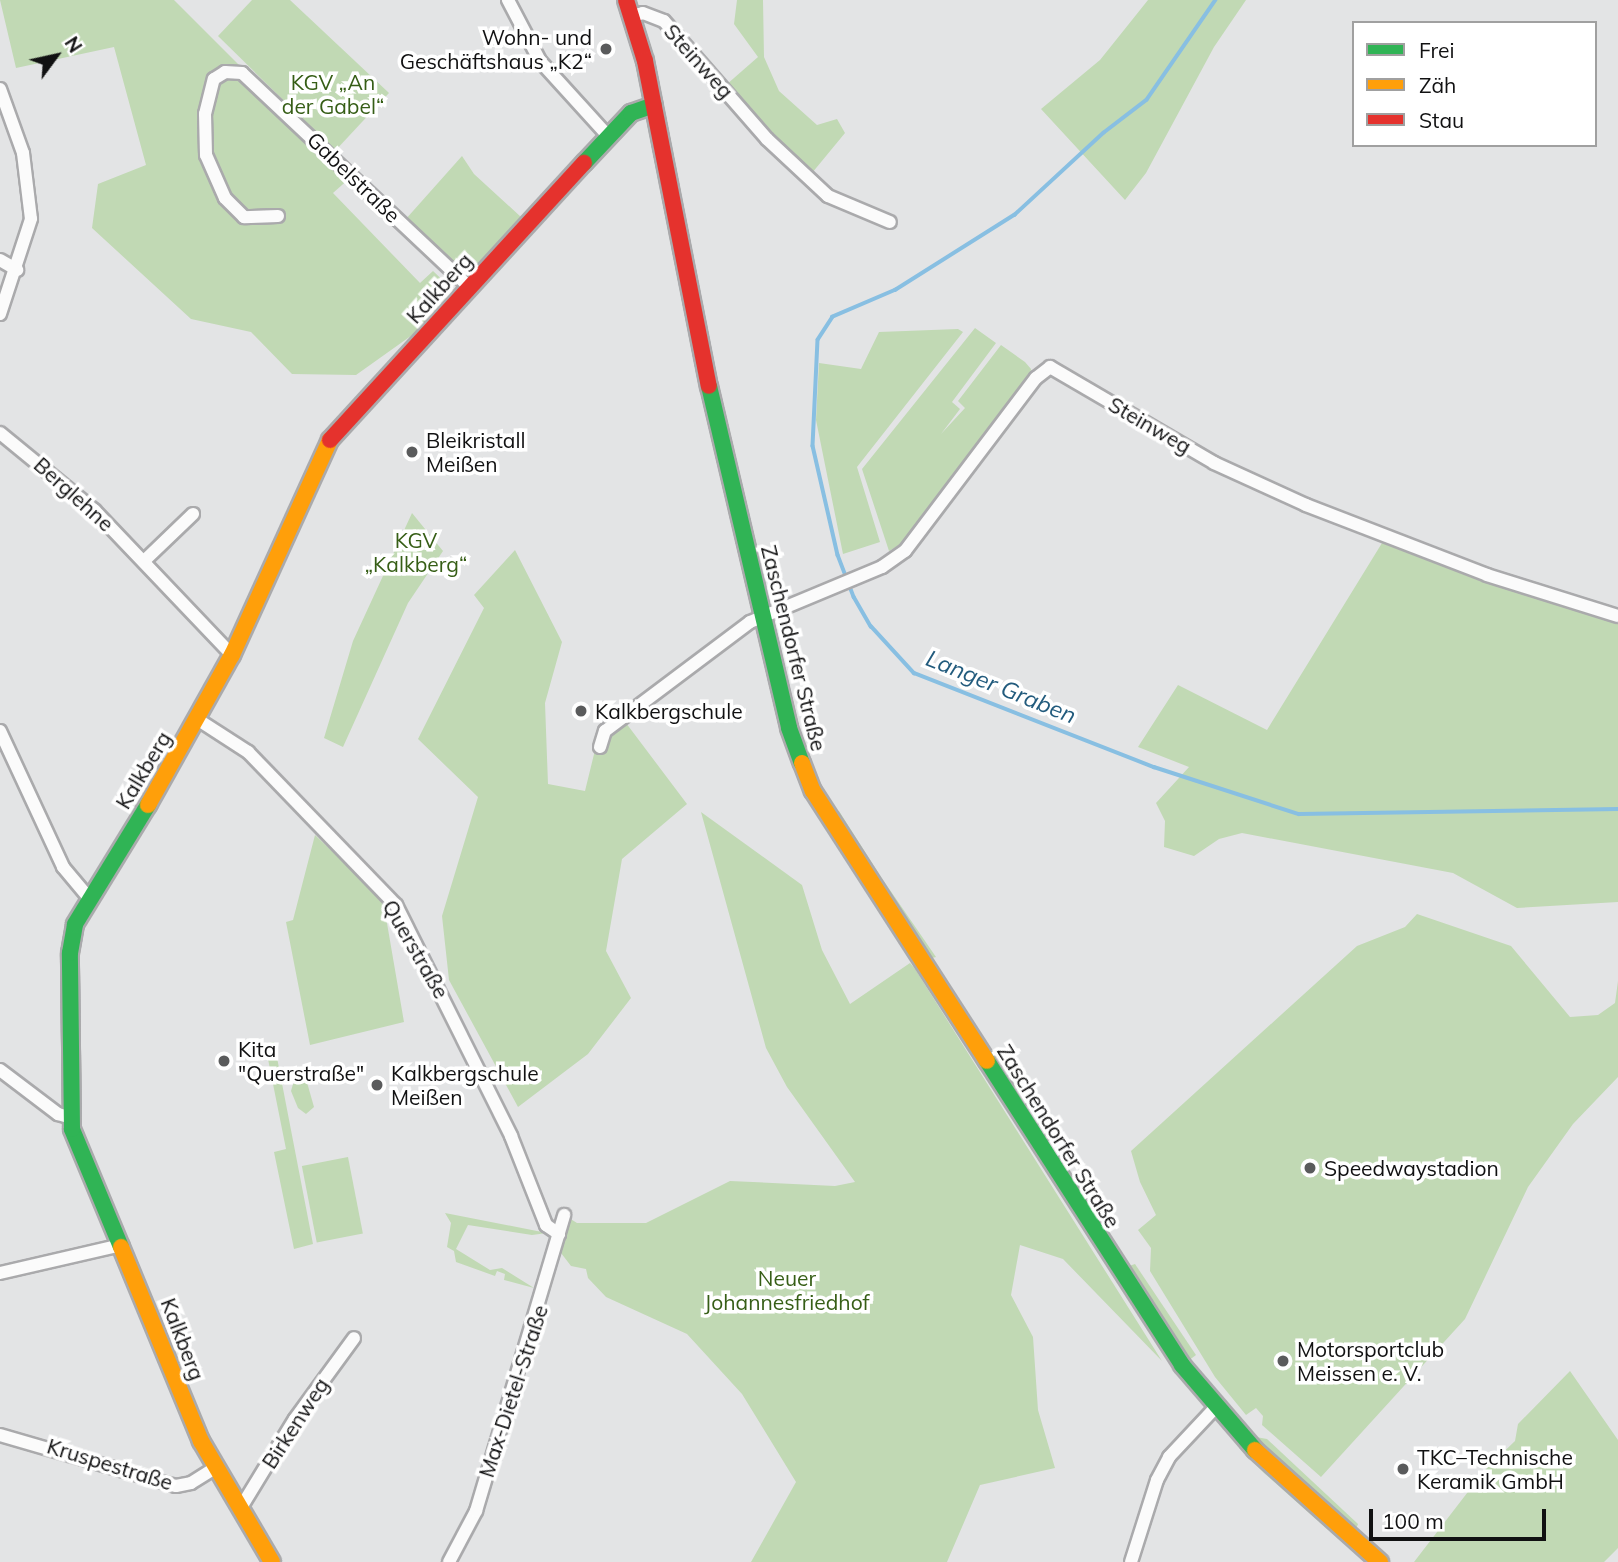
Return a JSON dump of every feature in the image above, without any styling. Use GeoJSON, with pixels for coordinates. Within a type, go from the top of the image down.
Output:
{"type":"FeatureCollection","features":[{"type":"Feature","properties":{"kind":"street"},"geometry":{"type":"LineString","coordinates":[[508,0],[540,61],[608,136]]}},
{"type":"Feature","properties":{"kind":"street","name":"Zaschendorfer Straße"},"geometry":{"type":"LineString","coordinates":[[626,0],[654,105],[714,410],[762,615],[789,728],[813,791],[832,825],[1151,1320],[1215,1408],[1256,1451],[1380,1562]]}},
{"type":"Feature","properties":{"kind":"street","name":"Steinweg"},"geometry":{"type":"LineString","coordinates":[[632,16],[643,13],[664,21],[767,139],[828,196],[890,222]]}},
{"type":"Feature","properties":{"kind":"street","name":"Gabelstraße"},"geometry":{"type":"LineString","coordinates":[[278,216],[244,217],[225,198],[206,155],[205,114],[214,79],[225,72],[242,73],[469,287]]}},
{"type":"Feature","properties":{"kind":"street"},"geometry":{"type":"LineString","coordinates":[[0,89],[30,187],[31,219],[17,270],[0,314]]}},
{"type":"Feature","properties":{"kind":"street","name":"Kalkberg"},"geometry":{"type":"LineString","coordinates":[[272,1562],[215,1468],[76,1141],[72,1118],[70,953],[75,924],[232,655],[329,441],[608,136],[631,113],[654,105]]}},
{"type":"Feature","properties":{"kind":"street"},"geometry":{"type":"LineString","coordinates":[[0,260],[17,270]]}},
{"type":"Feature","properties":{"kind":"street","name":"Steinweg"},"geometry":{"type":"LineString","coordinates":[[762,615],[895,559],[915,541],[1028,388],[1050,367],[1214,463],[1306,505],[1487,575],[1618,616]]}},
{"type":"Feature","properties":{"kind":"street","name":"Berglehne"},"geometry":{"type":"LineString","coordinates":[[0,433],[69,487],[144,561],[232,655]]}},
{"type":"Feature","properties":{"kind":"street"},"geometry":{"type":"LineString","coordinates":[[144,561],[193,514]]}},
{"type":"Feature","properties":{"kind":"street"},"geometry":{"type":"LineString","coordinates":[[600,747],[605,731],[762,615]]}},
{"type":"Feature","properties":{"kind":"street","name":"Querstraße"},"geometry":{"type":"LineString","coordinates":[[197,719],[248,752],[396,905],[511,1136],[547,1225],[559,1234]]}},
{"type":"Feature","properties":{"kind":"street"},"geometry":{"type":"LineString","coordinates":[[0,731],[63,867],[89,898]]}},
{"type":"Feature","properties":{"kind":"street"},"geometry":{"type":"LineString","coordinates":[[0,1070],[58,1114],[72,1118]]}},
{"type":"Feature","properties":{"kind":"street","name":"Max-Dietel-Straße"},"geometry":{"type":"LineString","coordinates":[[449,1562],[476,1511],[564,1215]]}},
{"type":"Feature","properties":{"kind":"street"},"geometry":{"type":"LineString","coordinates":[[0,1273],[121,1245]]}},
{"type":"Feature","properties":{"kind":"street","name":"Birkenweg"},"geometry":{"type":"LineString","coordinates":[[240,1509],[295,1419],[354,1338]]}},
{"type":"Feature","properties":{"kind":"street"},"geometry":{"type":"LineString","coordinates":[[1133,1557],[1157,1480],[1169,1457],[1215,1408]]}},
{"type":"Feature","properties":{"kind":"street","name":"Kruspestraße"},"geometry":{"type":"LineString","coordinates":[[0,1435],[68,1451],[167,1484],[191,1483],[215,1468]]}},
{"type":"Feature","properties":{"kind":"green space"},"geometry":{"type":"Polygon","coordinates":[[[0,0],[174,0],[351,177],[333,193],[420,283],[433,271],[453,290],[415,333],[356,375],[292,374],[251,332],[191,319],[92,228],[98,184],[146,165],[114,47],[16,68],[0,0]]]}},
{"type":"Feature","properties":{"kind":"green space","name":"KGV „An der Gabel“"},"geometry":{"type":"Polygon","coordinates":[[[252,0],[290,0],[389,93],[335,151],[218,36],[252,0]]]}},
{"type":"Feature","properties":{"kind":"green space"},"geometry":{"type":"Polygon","coordinates":[[[737,0],[763,0],[764,57],[779,91],[817,125],[837,119],[845,133],[812,173],[726,85],[758,57],[734,24],[737,0]]]}},
{"type":"Feature","properties":{"kind":"green space"},"geometry":{"type":"Polygon","coordinates":[[[1148,0],[1246,0],[1214,47],[1146,173],[1125,200],[1041,109],[1100,60],[1148,0]]]}},
{"type":"Feature","properties":{"kind":"green space"},"geometry":{"type":"Polygon","coordinates":[[[462,156],[474,174],[521,217],[472,272],[459,272],[405,220],[462,156]]]}},
{"type":"Feature","properties":{"kind":"green space"},"geometry":{"type":"Polygon","coordinates":[[[975,328],[996,343],[952,402],[960,409],[941,434],[965,408],[958,401],[1001,345],[1025,362],[1031,369],[1030,376],[908,540],[889,551],[862,469],[975,328]]]}},
{"type":"Feature","properties":{"kind":"green space"},"geometry":{"type":"Polygon","coordinates":[[[958,329],[963,332],[857,467],[880,542],[843,554],[816,420],[819,363],[861,369],[879,332],[958,329]]]}},
{"type":"Feature","properties":{"kind":"green space","name":"KGV „Kalkberg“"},"geometry":{"type":"Polygon","coordinates":[[[412,513],[443,551],[408,603],[343,747],[324,738],[353,641],[412,513]]]}},
{"type":"Feature","properties":{"kind":"green space"},"geometry":{"type":"Polygon","coordinates":[[[1382,543],[1480,579],[1618,621],[1618,902],[1517,908],[1453,873],[1242,833],[1219,839],[1194,856],[1164,847],[1165,821],[1156,803],[1189,767],[1138,747],[1178,685],[1267,730],[1382,543]]]}},
{"type":"Feature","properties":{"kind":"green space"},"geometry":{"type":"Polygon","coordinates":[[[515,550],[562,642],[545,703],[548,784],[585,791],[596,746],[626,723],[687,804],[622,859],[606,951],[631,998],[588,1054],[518,1107],[449,980],[442,916],[478,797],[418,739],[484,608],[474,595],[515,550]]]}},
{"type":"Feature","properties":{"kind":"green space"},"geometry":{"type":"Polygon","coordinates":[[[839,811],[936,957],[932,958],[853,840],[836,812],[839,811]]]}},
{"type":"Feature","properties":{"kind":"green space","name":"Neuer Johannesfriedhof"},"geometry":{"type":"Polygon","coordinates":[[[701,812],[802,885],[822,950],[850,1004],[910,963],[1162,1361],[1063,1259],[1020,1245],[1011,1295],[1033,1337],[1038,1410],[1055,1468],[980,1485],[947,1562],[751,1562],[796,1482],[742,1394],[687,1334],[606,1297],[588,1278],[586,1269],[571,1266],[561,1253],[569,1218],[577,1223],[646,1223],[730,1181],[835,1186],[855,1182],[787,1087],[766,1048],[701,812]]]}},
{"type":"Feature","properties":{"kind":"green space"},"geometry":{"type":"Polygon","coordinates":[[[315,835],[383,900],[404,1022],[310,1045],[286,922],[293,920],[315,835]]]}},
{"type":"Feature","properties":{"kind":"green space","name":"Speedwaystadion"},"geometry":{"type":"Polygon","coordinates":[[[1417,914],[1511,946],[1570,1017],[1598,1015],[1615,1003],[1618,981],[1618,1077],[1573,1124],[1528,1187],[1465,1319],[1321,1477],[1262,1425],[1263,1416],[1256,1408],[1246,1415],[1215,1377],[1150,1271],[1151,1248],[1138,1230],[1156,1215],[1140,1182],[1131,1151],[1357,946],[1405,927],[1417,914]]]}},
{"type":"Feature","properties":{"kind":"green space"},"geometry":{"type":"Polygon","coordinates":[[[274,1042],[313,1244],[294,1249],[274,1152],[286,1149],[265,1044],[274,1042]]]}},
{"type":"Feature","properties":{"kind":"green space"},"geometry":{"type":"Polygon","coordinates":[[[306,1079],[314,1107],[306,1114],[298,1108],[291,1091],[293,1084],[306,1079]]]}},
{"type":"Feature","properties":{"kind":"green space"},"geometry":{"type":"Polygon","coordinates":[[[348,1157],[363,1234],[317,1243],[302,1166],[348,1157]]]}},
{"type":"Feature","properties":{"kind":"green space"},"geometry":{"type":"Polygon","coordinates":[[[445,1213],[547,1233],[532,1235],[468,1225],[456,1249],[490,1270],[502,1268],[534,1288],[504,1280],[505,1274],[497,1271],[495,1276],[456,1262],[454,1251],[447,1247],[451,1223],[445,1213]]]}},
{"type":"Feature","properties":{"kind":"green space"},"geometry":{"type":"Polygon","coordinates":[[[1135,1264],[1196,1355],[1188,1361],[1139,1287],[1129,1266],[1135,1264]]]}},
{"type":"Feature","properties":{"kind":"green space"},"geometry":{"type":"Polygon","coordinates":[[[1570,1371],[1618,1440],[1618,1548],[1604,1562],[1414,1562],[1484,1471],[1515,1441],[1518,1424],[1570,1371]]]}},
{"type":"Feature","properties":{"kind":"green space"},"geometry":{"type":"Polygon","coordinates":[[[1256,1437],[1267,1439],[1358,1524],[1356,1529],[1279,1465],[1256,1437]]]}},
{"type":"Feature","properties":{"kind":"green space"},"geometry":{"type":"Polygon","coordinates":[[[1242,1444],[1345,1541],[1343,1543],[1264,1473],[1239,1448],[1242,1444]]]}},
{"type":"Feature","properties":{"kind":"waterway","name":"Langer Graben"},"geometry":{"type":"LineString","coordinates":[[1216,0],[1147,100],[1104,133],[1015,215],[896,290],[833,317],[818,340],[813,446],[838,555],[854,597],[871,626],[914,673],[1154,767],[1299,814],[1618,809]]}},
{"type":"Feature","properties":{"kind":"traffic: fast"},"geometry":{"type":"LineString","coordinates":[[584,163],[631,113],[654,105]]}},
{"type":"Feature","properties":{"kind":"traffic: fast"},"geometry":{"type":"LineString","coordinates":[[709,386],[789,728],[802,763]]}},
{"type":"Feature","properties":{"kind":"traffic: fast"},"geometry":{"type":"LineString","coordinates":[[121,1247],[72,1129],[70,953],[75,924],[148,805]]}},
{"type":"Feature","properties":{"kind":"traffic: fast"},"geometry":{"type":"LineString","coordinates":[[987,1061],[1182,1365],[1255,1450]]}},
{"type":"Feature","properties":{"kind":"traffic: slow"},"geometry":{"type":"LineString","coordinates":[[148,805],[232,655],[330,440]]}},
{"type":"Feature","properties":{"kind":"traffic: slow"},"geometry":{"type":"LineString","coordinates":[[802,763],[813,791],[987,1061]]}},
{"type":"Feature","properties":{"kind":"traffic: slow"},"geometry":{"type":"LineString","coordinates":[[121,1247],[201,1441],[272,1562]]}},
{"type":"Feature","properties":{"kind":"traffic: slow"},"geometry":{"type":"LineString","coordinates":[[1255,1450],[1380,1562]]}},
{"type":"Feature","properties":{"kind":"traffic: jam"},"geometry":{"type":"LineString","coordinates":[[626,0],[645,61],[709,386]]}},
{"type":"Feature","properties":{"kind":"traffic: jam"},"geometry":{"type":"LineString","coordinates":[[330,440],[584,163]]}},
{"type":"Feature","properties":{"kind":"place","name":"Wohn- und Geschäftshaus „K2“"},"geometry":{"type":"Point","coordinates":[606,49]}},
{"type":"Feature","properties":{"kind":"place","name":"Bleikristall Meißen"},"geometry":{"type":"Point","coordinates":[412,452]}},
{"type":"Feature","properties":{"kind":"place","name":"Kalkbergschule"},"geometry":{"type":"Point","coordinates":[581,711]}},
{"type":"Feature","properties":{"kind":"place","name":"Kita \"Querstraße\""},"geometry":{"type":"Point","coordinates":[224,1061]}},
{"type":"Feature","properties":{"kind":"place","name":"Kalkbergschule Meißen"},"geometry":{"type":"Point","coordinates":[377,1085]}},
{"type":"Feature","properties":{"kind":"place","name":"Speedwaystadion"},"geometry":{"type":"Point","coordinates":[1310,1168]}},
{"type":"Feature","properties":{"kind":"place","name":"Motorsportclub Meissen e. V."},"geometry":{"type":"Point","coordinates":[1283,1361]}},
{"type":"Feature","properties":{"kind":"place","name":"TKC–Technische Keramik GmbH"},"geometry":{"type":"Point","coordinates":[1403,1469]}}]}
